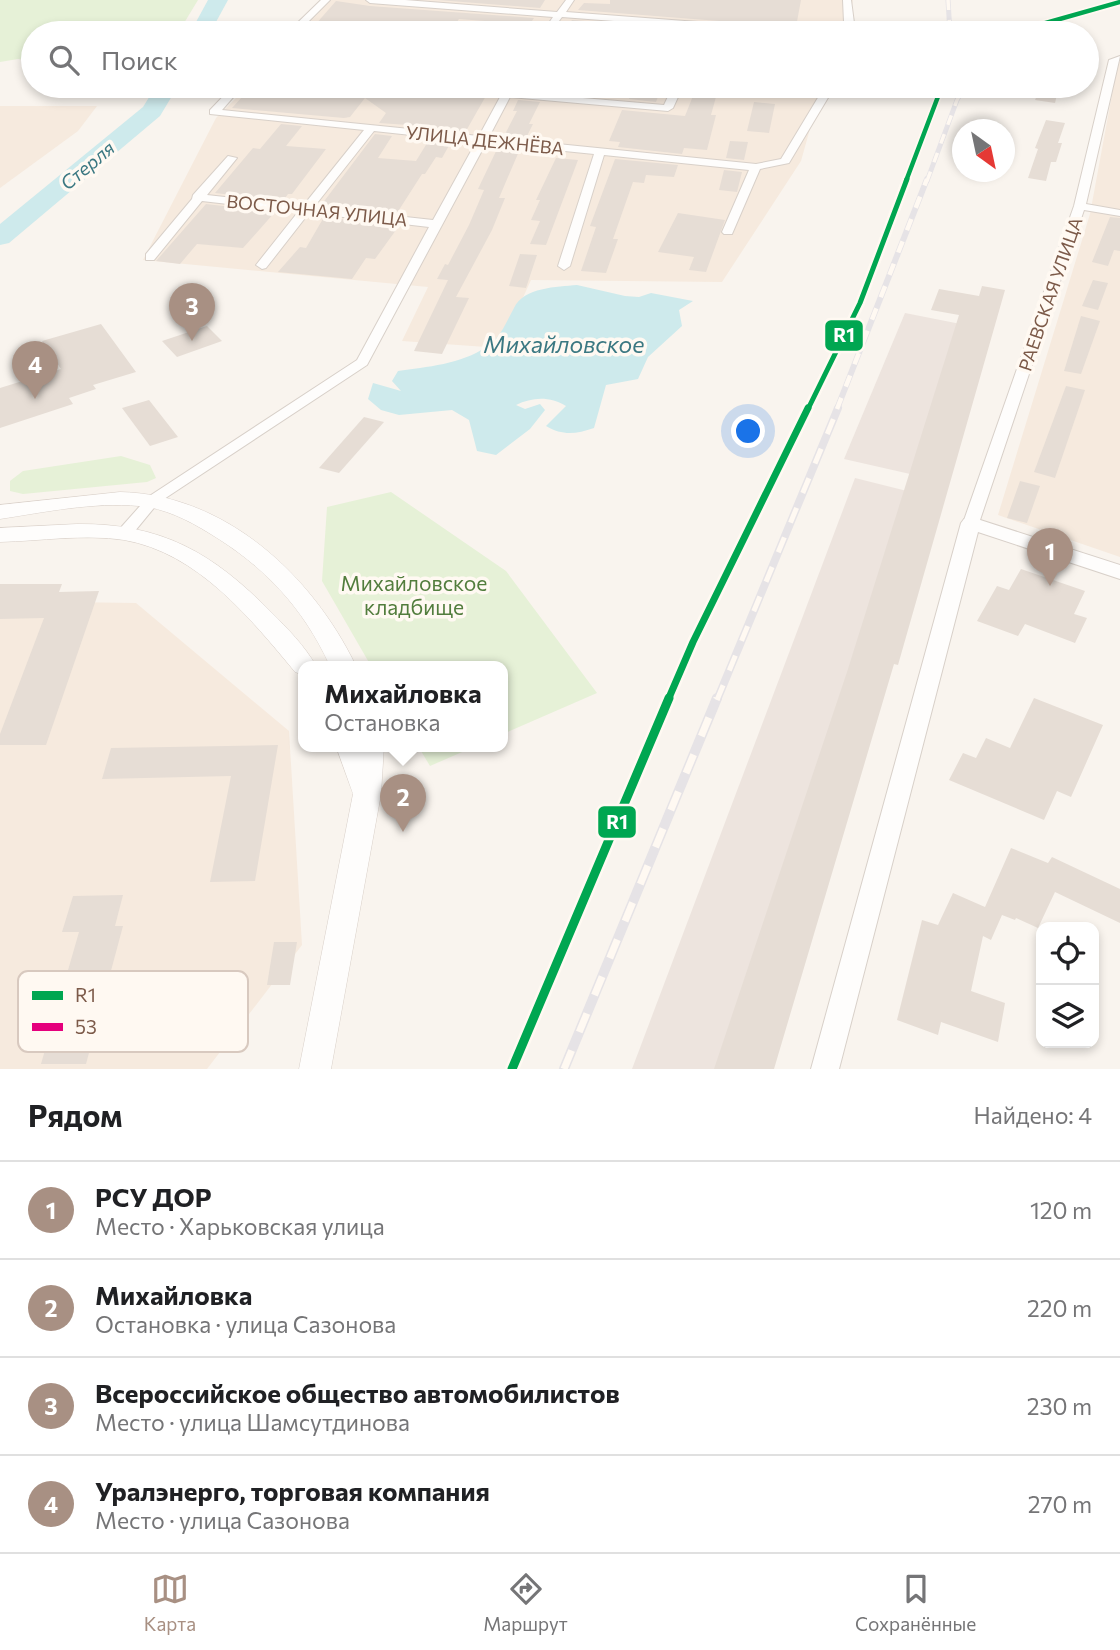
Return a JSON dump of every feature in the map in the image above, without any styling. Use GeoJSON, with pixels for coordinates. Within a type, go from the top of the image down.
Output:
{"type":"FeatureCollection","features":[{"type":"Feature","properties":{"kind":"main road"},"geometry":{"type":"LineString","coordinates":[[0,512],[109,500],[153,500],[181,508],[243,545],[293,587],[340,661]]}},
{"type":"Feature","properties":{"kind":"main road"},"geometry":{"type":"LineString","coordinates":[[0,535],[124,533],[178,549],[212,571],[253,606],[300,661]]}},
{"type":"Feature","properties":{"kind":"main road"},"geometry":{"type":"LineString","coordinates":[[351,752],[367,794]]}},
{"type":"Feature","properties":{"kind":"main road"},"geometry":{"type":"LineString","coordinates":[[314,1069],[367,794],[370,752]]}},
{"type":"Feature","properties":{"kind":"street"},"geometry":{"type":"LineString","coordinates":[[304,21],[326,0]]}},
{"type":"Feature","properties":{"kind":"street"},"geometry":{"type":"LineString","coordinates":[[370,0],[643,21]]}},
{"type":"Feature","properties":{"kind":"street"},"geometry":{"type":"LineString","coordinates":[[556,21],[570,0]]}},
{"type":"Feature","properties":{"kind":"street"},"geometry":{"type":"LineString","coordinates":[[847,0],[849,21]]}},
{"type":"Feature","properties":{"kind":"street","name":"РАЕВСКАЯ УЛИЦА"},"geometry":{"type":"LineString","coordinates":[[971,523],[1080,206],[1117,59]]}},
{"type":"Feature","properties":{"kind":"street","name":"УЛИЦА ДЕЖНЁВА"},"geometry":{"type":"LineString","coordinates":[[227,98],[214,112],[756,167]]}},
{"type":"Feature","properties":{"kind":"street"},"geometry":{"type":"LineString","coordinates":[[124,533],[153,500],[362,362],[505,98]]}},
{"type":"Feature","properties":{"kind":"street"},"geometry":{"type":"LineString","coordinates":[[580,98],[668,108],[673,98]]}},
{"type":"Feature","properties":{"kind":"street"},"geometry":{"type":"LineString","coordinates":[[728,232],[756,167],[785,161],[823,98]]}},
{"type":"Feature","properties":{"kind":"street"},"geometry":{"type":"LineString","coordinates":[[262,265],[371,128]]}},
{"type":"Feature","properties":{"kind":"street"},"geometry":{"type":"LineString","coordinates":[[564,266],[600,151]]}},
{"type":"Feature","properties":{"kind":"street"},"geometry":{"type":"LineString","coordinates":[[150,257],[232,158]]}},
{"type":"Feature","properties":{"kind":"street","name":"ВОСТОЧНАЯ УЛИЦА"},"geometry":{"type":"LineString","coordinates":[[197,197],[436,224]]}},
{"type":"Feature","properties":{"kind":"street"},"geometry":{"type":"LineString","coordinates":[[1080,206],[1120,213]]}},
{"type":"Feature","properties":{"kind":"street"},"geometry":{"type":"LineString","coordinates":[[825,1069],[971,523],[1120,572]]}},
{"type":"Feature","properties":{"kind":"shaded area"},"geometry":{"type":"Polygon","coordinates":[[[331,0],[853,0],[849,21],[311,21],[331,0]]]}},
{"type":"Feature","properties":{"kind":"shaded area"},"geometry":{"type":"Polygon","coordinates":[[[1118,62],[1120,557],[998,515],[1090,214],[1118,62]]]}},
{"type":"Feature","properties":{"kind":"shaded area"},"geometry":{"type":"Polygon","coordinates":[[[236,98],[819,98],[801,161],[722,282],[531,280],[500,348],[402,341],[428,287],[143,260],[216,118],[236,98]]]}},
{"type":"Feature","properties":{"kind":"shaded area"},"geometry":{"type":"Polygon","coordinates":[[[0,106],[97,106],[78,131],[0,188],[0,106]]]}},
{"type":"Feature","properties":{"kind":"shaded area"},"geometry":{"type":"Polygon","coordinates":[[[905,313],[991,330],[941,481],[844,459],[905,313]]]}},
{"type":"Feature","properties":{"kind":"shaded area"},"geometry":{"type":"Polygon","coordinates":[[[855,478],[943,500],[767,1069],[632,1069],[855,478]]]}},
{"type":"Feature","properties":{"kind":"shaded area"},"geometry":{"type":"Polygon","coordinates":[[[0,601],[136,603],[289,731],[302,945],[248,1015],[248,971],[18,971],[18,1052],[220,1052],[207,1069],[0,1069],[0,601]]]}},
{"type":"Feature","properties":{"kind":"green space"},"geometry":{"type":"Polygon","coordinates":[[[0,0],[198,0],[185,21],[21,21],[21,59],[0,62],[0,0]]]}},
{"type":"Feature","properties":{"kind":"green space"},"geometry":{"type":"Polygon","coordinates":[[[121,456],[150,465],[156,478],[147,482],[23,494],[10,491],[10,481],[23,471],[121,456]]]}},
{"type":"Feature","properties":{"kind":"green space","name":"Михайловское кладбище"},"geometry":{"type":"Polygon","coordinates":[[[391,492],[506,571],[597,693],[508,732],[508,661],[368,661],[322,581],[327,507],[391,492]]]}},
{"type":"Feature","properties":{"kind":"green space"},"geometry":{"type":"Polygon","coordinates":[[[422,752],[462,752],[430,766],[422,752]]]}},
{"type":"Feature","properties":{"kind":"water","name":"Михайловское"},"geometry":{"type":"Polygon","coordinates":[[[577,285],[625,296],[639,297],[651,293],[693,301],[679,310],[682,326],[648,357],[638,379],[606,385],[594,428],[570,433],[552,429],[546,426],[566,406],[547,399],[528,400],[516,405],[525,409],[540,404],[545,410],[530,429],[496,455],[477,451],[469,420],[452,410],[399,415],[381,410],[368,399],[373,383],[401,391],[392,381],[398,371],[455,361],[486,347],[500,334],[514,308],[525,296],[542,289],[577,285]]]}},
{"type":"Feature","properties":{"kind":"building"},"geometry":{"type":"Polygon","coordinates":[[[438,0],[545,0],[540,8],[438,0]]]}},
{"type":"Feature","properties":{"kind":"building"},"geometry":{"type":"Polygon","coordinates":[[[610,0],[801,0],[797,21],[719,21],[578,10],[584,3],[610,4],[610,0]]]}},
{"type":"Feature","properties":{"kind":"building"},"geometry":{"type":"Polygon","coordinates":[[[336,1],[534,18],[532,21],[318,21],[336,1]]]}},
{"type":"Feature","properties":{"kind":"building"},"geometry":{"type":"Polygon","coordinates":[[[241,98],[365,98],[350,117],[344,118],[232,108],[241,98]]]}},
{"type":"Feature","properties":{"kind":"building"},"geometry":{"type":"Polygon","coordinates":[[[365,98],[485,98],[466,131],[379,123],[386,113],[365,98]]]}},
{"type":"Feature","properties":{"kind":"building"},"geometry":{"type":"Polygon","coordinates":[[[629,98],[658,98],[656,102],[629,98]]]}},
{"type":"Feature","properties":{"kind":"building"},"geometry":{"type":"Polygon","coordinates":[[[692,98],[716,98],[711,115],[716,115],[707,150],[684,148],[682,154],[618,147],[620,142],[609,141],[622,110],[685,116],[692,98]]]}},
{"type":"Feature","properties":{"kind":"building"},"geometry":{"type":"Polygon","coordinates":[[[1036,98],[1056,98],[1055,103],[1035,100],[1036,98]]]}},
{"type":"Feature","properties":{"kind":"building"},"geometry":{"type":"Polygon","coordinates":[[[518,100],[540,102],[529,124],[533,124],[526,138],[504,136],[517,111],[513,111],[518,100]]]}},
{"type":"Feature","properties":{"kind":"building"},"geometry":{"type":"Polygon","coordinates":[[[754,102],[775,104],[769,133],[747,131],[754,102]]]}},
{"type":"Feature","properties":{"kind":"building"},"geometry":{"type":"Polygon","coordinates":[[[1046,120],[1065,123],[1058,143],[1062,143],[1056,162],[1051,162],[1046,181],[1028,178],[1038,149],[1035,148],[1046,120]]]}},
{"type":"Feature","properties":{"kind":"building"},"geometry":{"type":"Polygon","coordinates":[[[281,124],[302,126],[286,146],[326,149],[292,194],[288,194],[283,201],[215,193],[253,148],[260,149],[281,124]]]}},
{"type":"Feature","properties":{"kind":"building"},"geometry":{"type":"Polygon","coordinates":[[[375,134],[392,136],[378,158],[416,161],[429,140],[451,142],[442,158],[436,157],[425,174],[422,174],[397,213],[322,204],[375,134]]]}},
{"type":"Feature","properties":{"kind":"building"},"geometry":{"type":"Polygon","coordinates":[[[730,141],[748,142],[744,160],[726,158],[730,141]]]}},
{"type":"Feature","properties":{"kind":"building"},"geometry":{"type":"Polygon","coordinates":[[[498,147],[520,149],[499,198],[505,198],[492,230],[456,297],[469,298],[442,354],[414,351],[448,280],[437,279],[445,264],[448,265],[469,225],[484,190],[478,189],[498,147]]]}},
{"type":"Feature","properties":{"kind":"building"},"geometry":{"type":"Polygon","coordinates":[[[556,158],[578,160],[546,245],[530,244],[540,221],[531,220],[540,200],[536,200],[556,158]]]}},
{"type":"Feature","properties":{"kind":"building"},"geometry":{"type":"Polygon","coordinates":[[[615,159],[678,165],[674,177],[646,175],[644,183],[633,182],[613,239],[618,239],[606,273],[581,271],[596,227],[590,226],[615,159]]]}},
{"type":"Feature","properties":{"kind":"building"},"geometry":{"type":"Polygon","coordinates":[[[724,170],[742,172],[737,192],[719,190],[724,170]]]}},
{"type":"Feature","properties":{"kind":"building"},"geometry":{"type":"Polygon","coordinates":[[[206,204],[275,212],[243,248],[197,244],[180,264],[156,261],[206,204]]]}},
{"type":"Feature","properties":{"kind":"building"},"geometry":{"type":"Polygon","coordinates":[[[678,213],[725,220],[706,272],[689,270],[694,257],[658,252],[678,213]]]}},
{"type":"Feature","properties":{"kind":"building"},"geometry":{"type":"Polygon","coordinates":[[[324,217],[390,225],[389,228],[396,230],[375,259],[366,258],[352,279],[278,272],[300,247],[306,248],[324,217]]]}},
{"type":"Feature","properties":{"kind":"building"},"geometry":{"type":"Polygon","coordinates":[[[1110,217],[1120,218],[1120,251],[1114,250],[1108,266],[1092,262],[1110,217]]]}},
{"type":"Feature","properties":{"kind":"building"},"geometry":{"type":"Polygon","coordinates":[[[520,254],[537,255],[526,288],[509,286],[520,254]]]}},
{"type":"Feature","properties":{"kind":"building"},"geometry":{"type":"Polygon","coordinates":[[[1093,280],[1108,283],[1098,310],[1082,306],[1093,280]]]}},
{"type":"Feature","properties":{"kind":"building"},"geometry":{"type":"Polygon","coordinates":[[[982,286],[1005,290],[898,665],[894,664],[774,1069],[714,1069],[847,672],[959,315],[931,310],[939,289],[979,296],[982,286]]]}},
{"type":"Feature","properties":{"kind":"building"},"geometry":{"type":"Polygon","coordinates":[[[1081,316],[1100,321],[1081,374],[1064,371],[1081,316]]]}},
{"type":"Feature","properties":{"kind":"building"},"geometry":{"type":"Polygon","coordinates":[[[101,324],[136,372],[93,385],[96,389],[69,398],[73,404],[0,428],[0,388],[61,369],[42,341],[101,324]]]}},
{"type":"Feature","properties":{"kind":"building"},"geometry":{"type":"Polygon","coordinates":[[[207,326],[222,341],[177,357],[162,341],[207,326]]]}},
{"type":"Feature","properties":{"kind":"building"},"geometry":{"type":"Polygon","coordinates":[[[1066,386],[1085,390],[1055,478],[1034,472],[1066,386]]]}},
{"type":"Feature","properties":{"kind":"building"},"geometry":{"type":"Polygon","coordinates":[[[149,400],[178,437],[150,446],[122,408],[149,400]]]}},
{"type":"Feature","properties":{"kind":"building"},"geometry":{"type":"Polygon","coordinates":[[[364,417],[384,422],[339,473],[319,468],[364,417]]]}},
{"type":"Feature","properties":{"kind":"building"},"geometry":{"type":"Polygon","coordinates":[[[1020,481],[1040,486],[1027,523],[1007,518],[1020,481]]]}},
{"type":"Feature","properties":{"kind":"building"},"geometry":{"type":"Polygon","coordinates":[[[1021,569],[1085,591],[1074,614],[1087,618],[1075,643],[1025,624],[1018,636],[977,621],[997,586],[1009,590],[1021,569]]]}},
{"type":"Feature","properties":{"kind":"building"},"geometry":{"type":"Polygon","coordinates":[[[0,584],[62,584],[59,592],[99,591],[46,745],[0,745],[0,734],[44,618],[0,619],[0,584]]]}},
{"type":"Feature","properties":{"kind":"building"},"geometry":{"type":"Polygon","coordinates":[[[1034,698],[1103,725],[1071,797],[1057,791],[1044,820],[949,780],[963,753],[976,758],[986,738],[1010,748],[1034,698]]]}},
{"type":"Feature","properties":{"kind":"building"},"geometry":{"type":"Polygon","coordinates":[[[278,745],[255,881],[210,882],[231,776],[102,779],[111,748],[278,745]]]}},
{"type":"Feature","properties":{"kind":"building"},"geometry":{"type":"Polygon","coordinates":[[[1011,848],[1048,863],[1052,857],[1120,889],[1120,923],[1055,892],[1041,922],[1036,922],[1036,927],[1002,915],[991,940],[983,936],[971,991],[1005,1003],[998,1042],[941,1022],[938,1035],[897,1020],[922,920],[938,925],[953,893],[985,907],[1011,848]]]}},
{"type":"Feature","properties":{"kind":"building"},"geometry":{"type":"Polygon","coordinates":[[[123,895],[115,926],[123,926],[111,971],[68,971],[79,932],[62,932],[73,896],[123,895]]]}},
{"type":"Feature","properties":{"kind":"building"},"geometry":{"type":"Polygon","coordinates":[[[274,942],[297,942],[290,985],[267,985],[274,942]]]}},
{"type":"Feature","properties":{"kind":"building"},"geometry":{"type":"Polygon","coordinates":[[[44,1052],[89,1052],[86,1064],[41,1064],[44,1052]]]}},
{"type":"Feature","properties":{"kind":"waterway","name":"Стерля"},"geometry":{"type":"LineString","coordinates":[[207,21],[218,0]]}},
{"type":"Feature","properties":{"kind":"waterway","name":"Стерля"},"geometry":{"type":"LineString","coordinates":[[0,237],[152,111],[160,98]]}},
{"type":"Feature","properties":{"kind":"railway"},"geometry":{"type":"LineString","coordinates":[[948,0],[949,21]]}},
{"type":"Feature","properties":{"kind":"railway"},"geometry":{"type":"LineString","coordinates":[[1053,21],[1120,2]]}},
{"type":"Feature","properties":{"kind":"railway"},"geometry":{"type":"LineString","coordinates":[[906,181],[937,98]]}},
{"type":"Feature","properties":{"kind":"railway"},"geometry":{"type":"LineString","coordinates":[[927,181],[958,98]]}},
{"type":"Feature","properties":{"kind":"railway"},"geometry":{"type":"LineString","coordinates":[[808,409],[860,303],[907,179]]}},
{"type":"Feature","properties":{"kind":"railway"},"geometry":{"type":"LineString","coordinates":[[837,409],[927,179]]}},
{"type":"Feature","properties":{"kind":"railway"},"geometry":{"type":"LineString","coordinates":[[668,700],[693,642],[808,408]]}},
{"type":"Feature","properties":{"kind":"railway"},"geometry":{"type":"LineString","coordinates":[[717,700],[838,408]]}},
{"type":"Feature","properties":{"kind":"railway"},"geometry":{"type":"LineString","coordinates":[[512,1069],[669,698]]}},
{"type":"Feature","properties":{"kind":"railway"},"geometry":{"type":"LineString","coordinates":[[564,1069],[717,698]]}},
{"type":"Feature","properties":{"kind":"transit line","name":"R1"},"geometry":{"type":"LineString","coordinates":[[1053,21],[1120,2]]}},
{"type":"Feature","properties":{"kind":"transit line","name":"R1"},"geometry":{"type":"LineString","coordinates":[[512,1069],[693,642],[860,303],[937,98]]}},
{"type":"Feature","properties":{"kind":"place","name":"Всероссийское общество автомобилистов"},"geometry":{"type":"Point","coordinates":[192,341]}},
{"type":"Feature","properties":{"kind":"place","name":"Уралэнерго, торговая компания"},"geometry":{"type":"Point","coordinates":[35,399]}},
{"type":"Feature","properties":{"kind":"place","name":"РСУ ДОР"},"geometry":{"type":"Point","coordinates":[1050,586]}},
{"type":"Feature","properties":{"kind":"place","name":"Михайловка"},"geometry":{"type":"Point","coordinates":[403,832]}}]}
